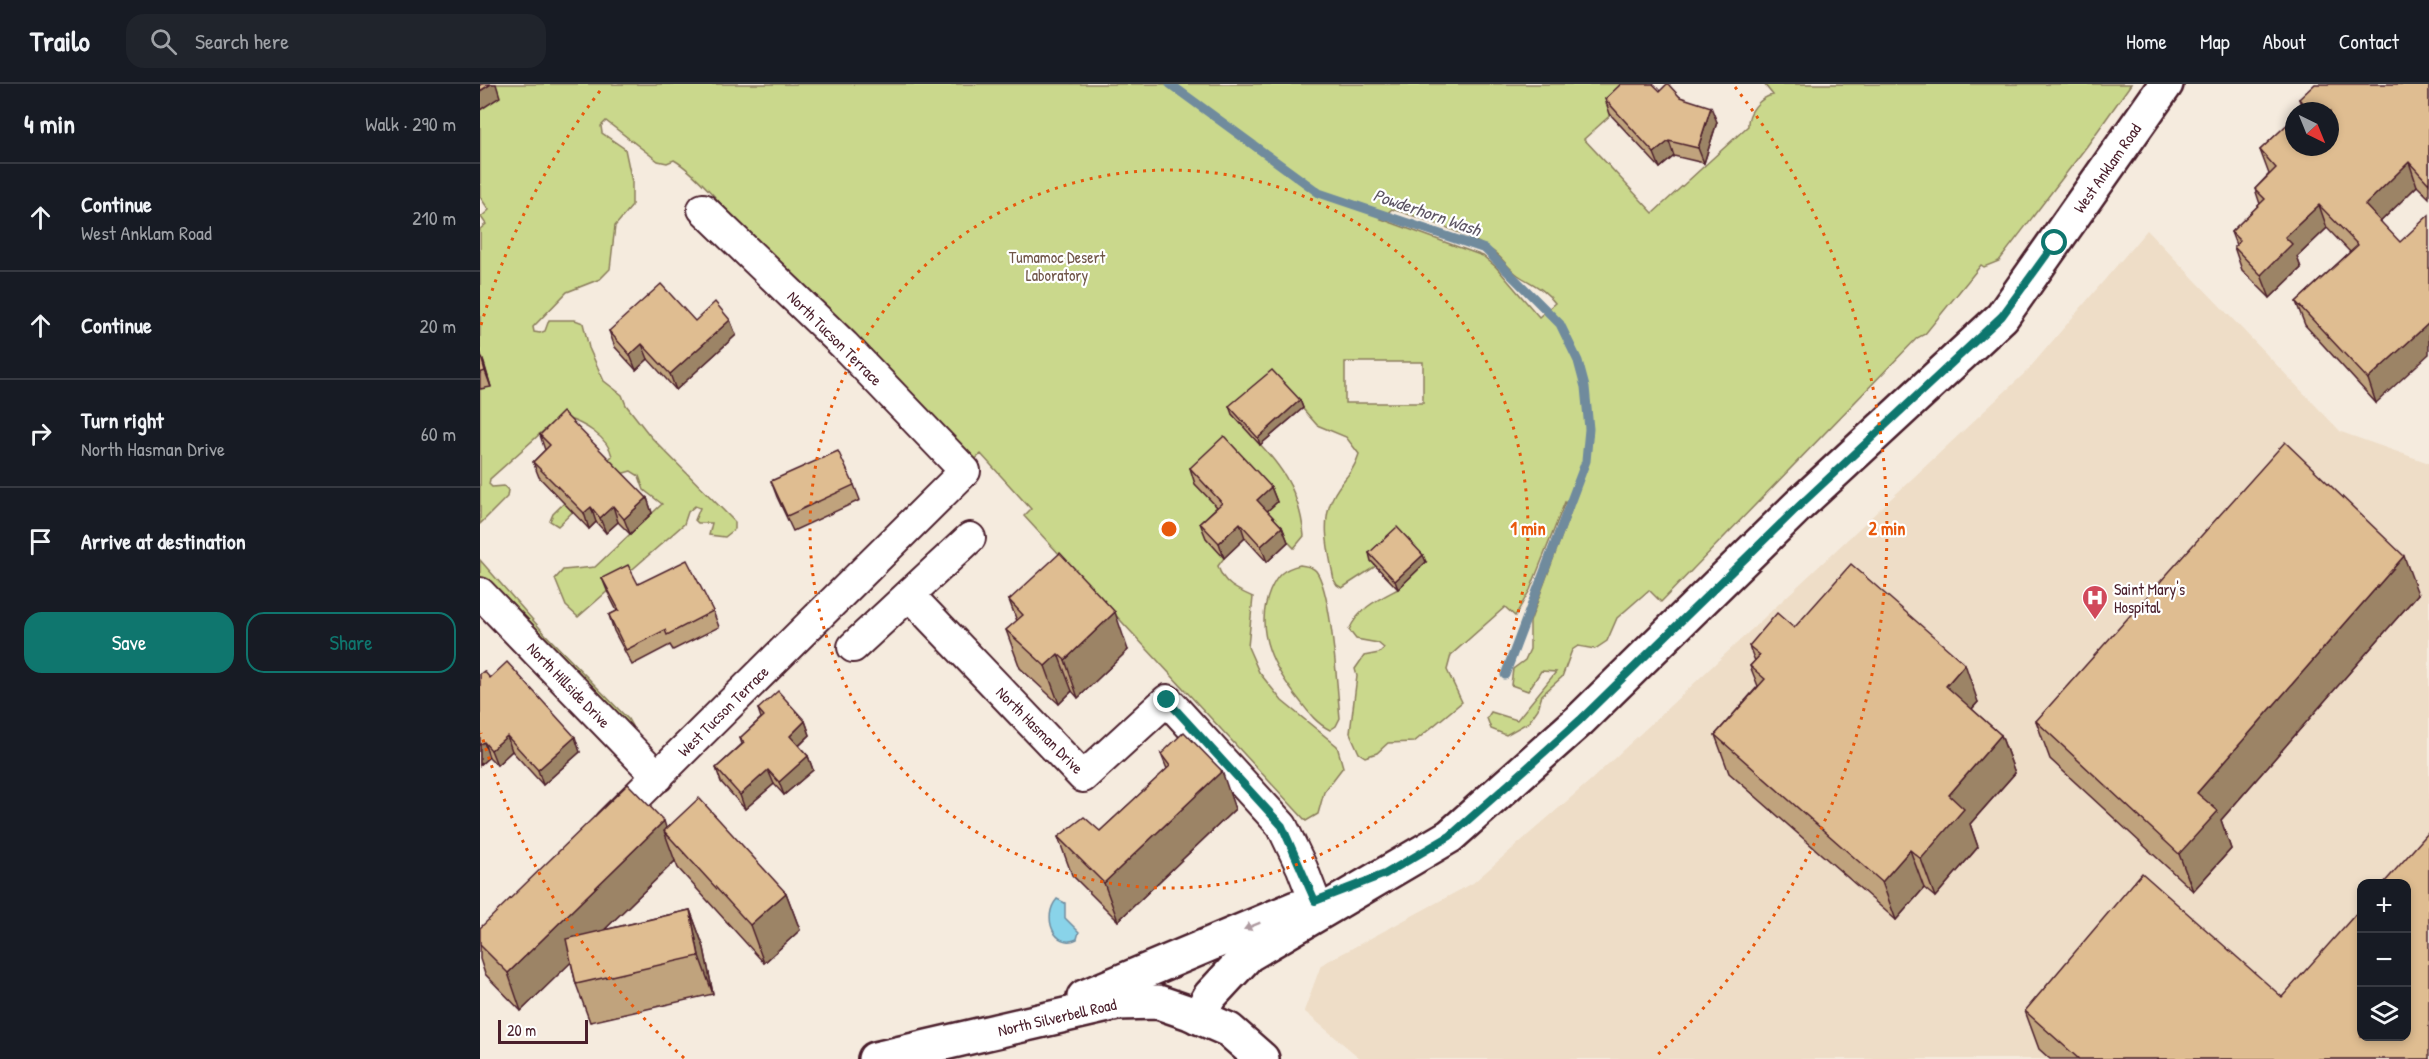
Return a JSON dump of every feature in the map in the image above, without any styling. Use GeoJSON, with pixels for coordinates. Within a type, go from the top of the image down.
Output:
{"type":"FeatureCollection","features":[{"type":"Feature","properties":{"kind":"street","name":"West Anklam Road"},"geometry":{"type":"LineString","coordinates":[[1198,1017],[1210,996],[1248,955],[1317,907],[1385,874],[1450,836],[1580,720],[1800,505],[2002,316],[2166,84]]}},
{"type":"Feature","properties":{"kind":"street","name":"North Tucson Terrace"},"geometry":{"type":"LineString","coordinates":[[703,209],[844,345],[965,471]]}},
{"type":"Feature","properties":{"kind":"street","name":"West Tucson Terrace"},"geometry":{"type":"LineString","coordinates":[[590,843],[965,471]]}},
{"type":"Feature","properties":{"kind":"street"},"geometry":{"type":"LineString","coordinates":[[853,647],[970,538]]}},
{"type":"Feature","properties":{"kind":"street","name":"North Hillside Drive"},"geometry":{"type":"LineString","coordinates":[[480,593],[658,777]]}},
{"type":"Feature","properties":{"kind":"street","name":"North Hasman Drive"},"geometry":{"type":"LineString","coordinates":[[910,596],[1083,777],[1167,700],[1282,826],[1317,907]]}},
{"type":"Feature","properties":{"kind":"street"},"geometry":{"type":"LineString","coordinates":[[1021,1025],[1146,969],[1317,907]]}},
{"type":"Feature","properties":{"kind":"street","name":"North Silverbell Road"},"geometry":{"type":"LineString","coordinates":[[875,1059],[1117,1003],[1158,1002],[1228,1030],[1262,1059]]}},
{"type":"Feature","properties":{"kind":"shaded area","name":"Saint Mary's Hospital"},"geometry":{"type":"Polygon","coordinates":[[[2147,230],[2341,432],[2429,463],[2429,1059],[1361,1059],[1304,1011],[1321,965],[1473,883],[1591,780],[2027,371],[2147,230]]]}},
{"type":"Feature","properties":{"kind":"green space","name":"Tumamoc Desert Laboratory"},"geometry":{"type":"Polygon","coordinates":[[[492,84],[1645,84],[1584,139],[1653,213],[1748,126],[1755,106],[1763,99],[1773,95],[1764,84],[2131,84],[1999,261],[1984,267],[1981,265],[1925,334],[1917,338],[1661,602],[1649,590],[1617,618],[1607,641],[1595,649],[1578,646],[1572,650],[1562,677],[1542,695],[1538,709],[1529,722],[1506,735],[1491,729],[1487,718],[1491,712],[1517,720],[1556,672],[1541,671],[1528,691],[1511,685],[1513,669],[1525,660],[1530,649],[1530,622],[1572,508],[1565,502],[1530,590],[1515,616],[1505,607],[1451,655],[1447,670],[1462,702],[1414,742],[1388,743],[1377,753],[1365,757],[1359,753],[1350,733],[1357,676],[1355,669],[1364,656],[1379,653],[1384,648],[1378,643],[1356,639],[1349,630],[1363,610],[1398,589],[1372,561],[1376,566],[1342,588],[1334,580],[1328,549],[1327,517],[1333,497],[1354,467],[1359,454],[1346,437],[1317,425],[1276,378],[1232,414],[1280,468],[1289,482],[1301,515],[1304,536],[1294,548],[1263,515],[1276,502],[1228,518],[1224,558],[1218,566],[1227,582],[1253,597],[1248,647],[1259,672],[1282,701],[1337,746],[1343,767],[1324,792],[1318,814],[1306,821],[1024,516],[1031,509],[981,454],[969,465],[898,388],[850,328],[800,288],[735,227],[726,210],[690,172],[674,160],[667,163],[658,161],[606,121],[601,126],[602,133],[625,149],[632,182],[632,206],[615,226],[610,269],[600,279],[567,292],[533,327],[534,332],[545,331],[549,320],[575,320],[583,323],[589,348],[604,381],[622,395],[626,405],[651,437],[735,522],[735,529],[725,537],[709,535],[712,523],[698,523],[695,520],[700,508],[695,506],[688,512],[684,524],[578,617],[566,606],[555,579],[563,570],[595,567],[662,504],[644,490],[639,476],[631,471],[610,479],[558,526],[550,521],[553,514],[612,456],[610,449],[600,437],[580,423],[566,418],[551,424],[490,479],[489,484],[492,487],[504,486],[508,490],[507,497],[480,524],[480,229],[486,224],[481,217],[489,210],[480,197],[480,110],[492,84]],[[1392,209],[1381,219],[1483,256],[1496,267],[1539,317],[1555,303],[1542,290],[1518,275],[1495,253],[1480,243],[1443,226],[1392,209]],[[1345,362],[1345,403],[1423,403],[1423,362],[1345,362]]]}},
{"type":"Feature","properties":{"kind":"green space"},"geometry":{"type":"Polygon","coordinates":[[[480,560],[546,635],[628,719],[632,726],[631,730],[480,582],[480,560]]]}},
{"type":"Feature","properties":{"kind":"green space"},"geometry":{"type":"Polygon","coordinates":[[[1300,565],[1311,567],[1316,571],[1322,582],[1330,619],[1340,718],[1336,726],[1330,730],[1313,717],[1282,676],[1265,636],[1265,606],[1270,591],[1278,577],[1289,568],[1300,565]]]}},
{"type":"Feature","properties":{"kind":"water"},"geometry":{"type":"Polygon","coordinates":[[[1057,899],[1065,903],[1065,918],[1079,932],[1077,939],[1062,940],[1053,930],[1050,914],[1057,899]]]}},
{"type":"Feature","properties":{"kind":"building"},"geometry":{"type":"Polygon","coordinates":[[[480,84],[491,84],[480,91],[480,84]]]}},
{"type":"Feature","properties":{"kind":"building"},"geometry":{"type":"Polygon","coordinates":[[[1621,84],[1653,84],[1660,91],[1668,84],[1680,97],[1711,107],[1698,148],[1669,141],[1654,153],[1605,99],[1621,84]]]}},
{"type":"Feature","properties":{"kind":"building"},"geometry":{"type":"Polygon","coordinates":[[[2315,84],[2429,84],[2429,184],[2409,162],[2365,205],[2400,242],[2429,215],[2429,323],[2368,379],[2296,302],[2358,245],[2319,205],[2285,237],[2292,244],[2261,275],[2234,247],[2240,241],[2231,232],[2265,199],[2255,189],[2276,168],[2260,150],[2285,126],[2285,156],[2339,156],[2339,102],[2302,102],[2299,99],[2315,84]]]}},
{"type":"Feature","properties":{"kind":"building"},"geometry":{"type":"Polygon","coordinates":[[[661,284],[695,321],[715,302],[730,320],[670,374],[642,344],[630,355],[609,331],[661,284]]]}},
{"type":"Feature","properties":{"kind":"building"},"geometry":{"type":"Polygon","coordinates":[[[480,353],[485,371],[480,373],[480,353]]]}},
{"type":"Feature","properties":{"kind":"building"},"geometry":{"type":"Polygon","coordinates":[[[1272,370],[1300,400],[1258,438],[1229,406],[1272,370]]]}},
{"type":"Feature","properties":{"kind":"building"},"geometry":{"type":"Polygon","coordinates":[[[563,412],[647,498],[624,519],[613,506],[600,518],[591,507],[584,513],[533,462],[550,445],[540,435],[563,412]]]}},
{"type":"Feature","properties":{"kind":"building"},"geometry":{"type":"Polygon","coordinates":[[[1224,436],[1271,487],[1257,500],[1282,527],[1261,546],[1240,523],[1219,543],[1200,523],[1222,503],[1190,468],[1224,436]]]}},
{"type":"Feature","properties":{"kind":"building"},"geometry":{"type":"Polygon","coordinates":[[[2285,442],[2404,556],[2197,793],[2218,811],[2179,854],[2036,721],[2285,442]]]}},
{"type":"Feature","properties":{"kind":"building"},"geometry":{"type":"Polygon","coordinates":[[[838,451],[854,485],[787,516],[771,481],[838,451]]]}},
{"type":"Feature","properties":{"kind":"building"},"geometry":{"type":"Polygon","coordinates":[[[1397,527],[1423,555],[1395,581],[1369,553],[1397,527]]]}},
{"type":"Feature","properties":{"kind":"building"},"geometry":{"type":"Polygon","coordinates":[[[1060,553],[1115,612],[1065,660],[1058,654],[1045,666],[1006,630],[1023,615],[1009,600],[1060,553]]]}},
{"type":"Feature","properties":{"kind":"building"},"geometry":{"type":"Polygon","coordinates":[[[687,560],[713,611],[667,635],[665,630],[626,650],[609,615],[619,610],[602,578],[628,565],[638,584],[687,560]]]}},
{"type":"Feature","properties":{"kind":"building"},"geometry":{"type":"Polygon","coordinates":[[[1851,564],[1965,664],[1946,686],[2001,735],[1949,795],[1964,809],[1921,859],[1910,850],[1882,882],[1715,735],[1765,679],[1750,666],[1760,655],[1749,646],[1777,613],[1794,628],[1851,564]]]}},
{"type":"Feature","properties":{"kind":"building"},"geometry":{"type":"Polygon","coordinates":[[[507,662],[575,737],[538,770],[507,736],[491,750],[484,742],[480,745],[480,674],[484,671],[490,678],[507,662]]]}},
{"type":"Feature","properties":{"kind":"building"},"geometry":{"type":"Polygon","coordinates":[[[778,691],[805,721],[790,736],[808,756],[779,782],[768,770],[740,795],[716,768],[744,743],[740,738],[764,716],[758,709],[778,691]]]}},
{"type":"Feature","properties":{"kind":"building"},"geometry":{"type":"Polygon","coordinates":[[[1184,732],[1222,771],[1104,883],[1058,837],[1084,817],[1100,831],[1170,766],[1161,754],[1184,732]]]}},
{"type":"Feature","properties":{"kind":"building"},"geometry":{"type":"Polygon","coordinates":[[[628,784],[664,821],[508,973],[480,945],[480,928],[628,784]]]}},
{"type":"Feature","properties":{"kind":"building"},"geometry":{"type":"Polygon","coordinates":[[[699,798],[786,893],[750,925],[664,831],[699,798]]]}},
{"type":"Feature","properties":{"kind":"building"},"geometry":{"type":"Polygon","coordinates":[[[2429,832],[2429,1059],[2079,1059],[2025,1011],[2142,873],[2282,997],[2357,913],[2357,1041],[2411,1041],[2411,879],[2387,879],[2429,832]]]}},
{"type":"Feature","properties":{"kind":"building"},"geometry":{"type":"Polygon","coordinates":[[[690,910],[699,956],[576,984],[566,939],[690,910]]]}},
{"type":"Feature","properties":{"kind":"waterway","name":"Powderhorn Wash"},"geometry":{"type":"LineString","coordinates":[[1170,84],[1319,193],[1485,249],[1560,324],[1578,361],[1585,387],[1589,429],[1586,461],[1505,675]]}},
{"type":"Feature","properties":{"kind":"place","name":"Saint Mary's Hospital"},"geometry":{"type":"Point","coordinates":[2095,621]}},
{"type":"Feature","properties":{"kind":"route"},"geometry":{"type":"LineString","coordinates":[[1167,700],[1282,826],[1315,901],[1385,874],[1450,836],[1580,720],[1800,505],[2002,316],[2055,243]]}}]}
